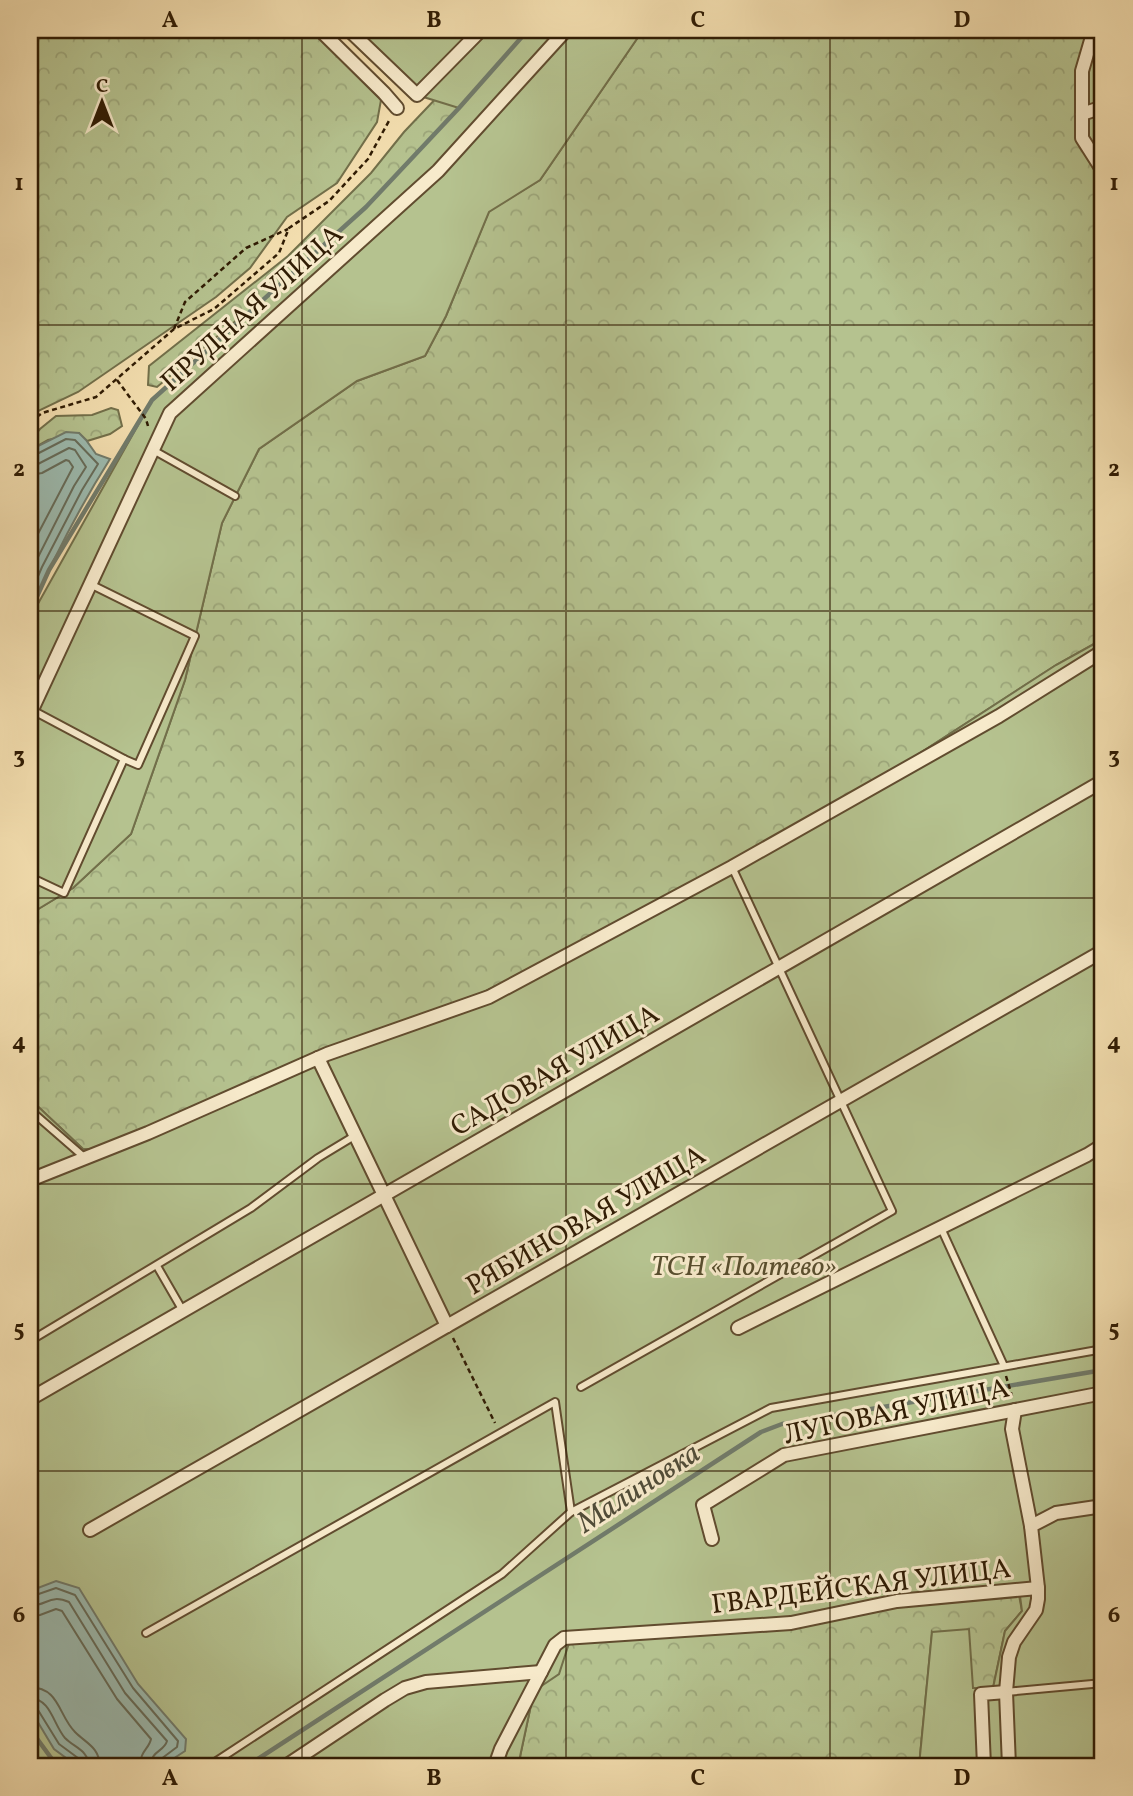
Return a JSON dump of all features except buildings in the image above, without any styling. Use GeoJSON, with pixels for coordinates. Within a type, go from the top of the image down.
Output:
{"type":"FeatureCollection","features":[{"type":"Feature","properties":{"kind":"street"},"geometry":{"type":"LineString","coordinates":[[320,30],[397,108]]}},
{"type":"Feature","properties":{"kind":"street"},"geometry":{"type":"LineString","coordinates":[[349,30],[417,95],[476,32]]}},
{"type":"Feature","properties":{"kind":"street","name":"ПРУДНАЯ УЛИЦА"},"geometry":{"type":"LineString","coordinates":[[31,712],[170,413],[438,171],[566,30]]}},
{"type":"Feature","properties":{"kind":"street"},"geometry":{"type":"LineString","coordinates":[[1094,30],[1082,71],[1082,138],[1103,172]]}},
{"type":"Feature","properties":{"kind":"street"},"geometry":{"type":"LineString","coordinates":[[1082,114],[1103,107]]}},
{"type":"Feature","properties":{"kind":"street"},"geometry":{"type":"LineString","coordinates":[[30,1180],[148,1133],[318,1058],[489,997],[732,867],[999,716],[1103,651]]}},
{"type":"Feature","properties":{"kind":"street","name":"САДОВАЯ УЛИЦА"},"geometry":{"type":"LineString","coordinates":[[30,1399],[1103,781]]}},
{"type":"Feature","properties":{"kind":"street","name":"РЯБИНОВАЯ УЛИЦА"},"geometry":{"type":"LineString","coordinates":[[90,1530],[1103,951]]}},
{"type":"Feature","properties":{"kind":"street"},"geometry":{"type":"LineString","coordinates":[[318,1058],[447,1326]]}},
{"type":"Feature","properties":{"kind":"street"},"geometry":{"type":"LineString","coordinates":[[738,1328],[1103,1145]]}},
{"type":"Feature","properties":{"kind":"street","name":"ЛУГОВАЯ УЛИЦА"},"geometry":{"type":"LineString","coordinates":[[712,1539],[703,1505],[785,1455],[1103,1392]]}},
{"type":"Feature","properties":{"kind":"street"},"geometry":{"type":"LineString","coordinates":[[1009,1766],[1006,1692],[1009,1657],[1014,1642],[1036,1610],[1038,1588],[1031,1526],[1012,1429],[1015,1410]]}},
{"type":"Feature","properties":{"kind":"street"},"geometry":{"type":"LineString","coordinates":[[1031,1526],[1056,1513],[1103,1506]]}},
{"type":"Feature","properties":{"kind":"street","name":"ГВАРДЕЙСКАЯ УЛИЦА"},"geometry":{"type":"LineString","coordinates":[[495,1766],[501,1749],[555,1645],[564,1638],[790,1623],[897,1601],[1038,1588]]}},
{"type":"Feature","properties":{"kind":"street"},"geometry":{"type":"LineString","coordinates":[[286,1766],[405,1689],[426,1682],[541,1672]]}},
{"type":"Feature","properties":{"kind":"street"},"geometry":{"type":"LineString","coordinates":[[984,1766],[981,1694],[1006,1692]]}},
{"type":"Feature","properties":{"kind":"lane"},"geometry":{"type":"LineString","coordinates":[[153,450],[235,496]]}},
{"type":"Feature","properties":{"kind":"lane"},"geometry":{"type":"LineString","coordinates":[[31,712],[138,765],[195,636],[90,584]]}},
{"type":"Feature","properties":{"kind":"lane"},"geometry":{"type":"LineString","coordinates":[[30,877],[64,893],[124,759]]}},
{"type":"Feature","properties":{"kind":"lane"},"geometry":{"type":"LineString","coordinates":[[581,1387],[892,1211],[732,867]]}},
{"type":"Feature","properties":{"kind":"lane"},"geometry":{"type":"LineString","coordinates":[[30,1110],[85,1158]]}},
{"type":"Feature","properties":{"kind":"lane"},"geometry":{"type":"LineString","coordinates":[[30,1340],[251,1208],[318,1158],[356,1135]]}},
{"type":"Feature","properties":{"kind":"lane"},"geometry":{"type":"LineString","coordinates":[[941,1228],[1004,1366]]}},
{"type":"Feature","properties":{"kind":"lane"},"geometry":{"type":"LineString","coordinates":[[157,1265],[183,1311]]}},
{"type":"Feature","properties":{"kind":"lane"},"geometry":{"type":"LineString","coordinates":[[215,1762],[502,1574],[571,1512],[771,1408],[1103,1349]]}},
{"type":"Feature","properties":{"kind":"lane"},"geometry":{"type":"LineString","coordinates":[[146,1633],[555,1402],[571,1512]]}},
{"type":"Feature","properties":{"kind":"lane"},"geometry":{"type":"LineString","coordinates":[[1006,1692],[1103,1683]]}},
{"type":"Feature","properties":{"kind":"path"},"geometry":{"type":"LineString","coordinates":[[174,330],[185,302],[246,248],[289,228],[329,201],[368,159],[397,108]]}},
{"type":"Feature","properties":{"kind":"path"},"geometry":{"type":"LineString","coordinates":[[30,422],[42,413],[96,397],[174,330],[214,309],[279,253],[289,228]]}},
{"type":"Feature","properties":{"kind":"path"},"geometry":{"type":"LineString","coordinates":[[117,380],[146,419]]}},
{"type":"Feature","properties":{"kind":"path"},"geometry":{"type":"LineString","coordinates":[[447,1326],[500,1433]]}},
{"type":"Feature","properties":{"kind":"path"},"geometry":{"type":"LineString","coordinates":[[1004,1366],[1015,1410]]}},
{"type":"Feature","properties":{"kind":"green space"},"geometry":{"type":"Polygon","coordinates":[[[30,30],[311,30],[381,100],[377,122],[337,183],[287,217],[250,268],[216,297],[78,392],[30,415],[30,30]]]}},
{"type":"Feature","properties":{"kind":"green space"},"geometry":{"type":"Polygon","coordinates":[[[349,30],[643,30],[540,180],[489,212],[446,316],[425,356],[357,381],[259,449],[222,523],[185,680],[131,834],[73,888],[30,914],[30,618],[152,400],[366,207],[459,108],[417,95],[349,30]]]}},
{"type":"Feature","properties":{"kind":"green space"},"geometry":{"type":"Polygon","coordinates":[[[501,30],[555,30],[259,316],[238,319],[157,387],[148,385],[149,366],[288,256],[371,173],[404,132],[501,30]]]}},
{"type":"Feature","properties":{"kind":"green space"},"geometry":{"type":"Polygon","coordinates":[[[643,30],[1094,30],[1103,171],[1103,639],[1056,665],[857,794],[565,955],[422,1020],[106,1150],[83,1149],[30,1099],[30,914],[73,888],[131,834],[185,680],[222,523],[259,449],[357,381],[425,356],[446,316],[489,211],[540,180],[643,30]]]}},
{"type":"Feature","properties":{"kind":"green space"},"geometry":{"type":"Polygon","coordinates":[[[1094,30],[1103,30],[1103,171],[1082,138],[1082,71],[1094,30]]]}},
{"type":"Feature","properties":{"kind":"green space"},"geometry":{"type":"Polygon","coordinates":[[[111,408],[118,410],[122,426],[110,434],[87,441],[79,433],[48,440],[30,450],[30,441],[56,416],[92,415],[111,408]]]}},
{"type":"Feature","properties":{"kind":"green space","name":"ТСН «Полтево»"},"geometry":{"type":"Polygon","coordinates":[[[1103,639],[1103,1766],[919,1766],[932,1632],[969,1629],[973,1688],[993,1688],[1005,1631],[1022,1611],[1020,1596],[961,1597],[791,1623],[571,1637],[559,1674],[534,1691],[518,1766],[30,1766],[30,1099],[83,1149],[106,1150],[422,1020],[565,955],[857,794],[1056,665],[1103,639]]]}},
{"type":"Feature","properties":{"kind":"green space"},"geometry":{"type":"Polygon","coordinates":[[[1019,1595],[1022,1611],[1005,1631],[993,1688],[973,1688],[932,1632],[919,1766],[518,1766],[534,1691],[571,1637],[897,1601],[1019,1595]]]}},
{"type":"Feature","properties":{"kind":"water"},"geometry":{"type":"Polygon","coordinates":[[[66,432],[79,433],[96,454],[110,459],[67,534],[30,612],[30,450],[66,432]]]}},
{"type":"Feature","properties":{"kind":"water"},"geometry":{"type":"Polygon","coordinates":[[[56,1581],[79,1588],[138,1684],[186,1739],[185,1751],[162,1766],[77,1766],[54,1749],[30,1709],[30,1591],[56,1581]]]}},
{"type":"Feature","properties":{"kind":"waterway"},"geometry":{"type":"LineString","coordinates":[[30,612],[49,570],[152,400],[366,207],[528,30]]}},
{"type":"Feature","properties":{"kind":"waterway","name":"Малиновка"},"geometry":{"type":"LineString","coordinates":[[247,1766],[761,1432],[782,1424],[1103,1370]]}},
{"type":"Feature","properties":{"kind":"waterway"},"geometry":{"type":"LineString","coordinates":[[30,1729],[57,1766]]}}]}
